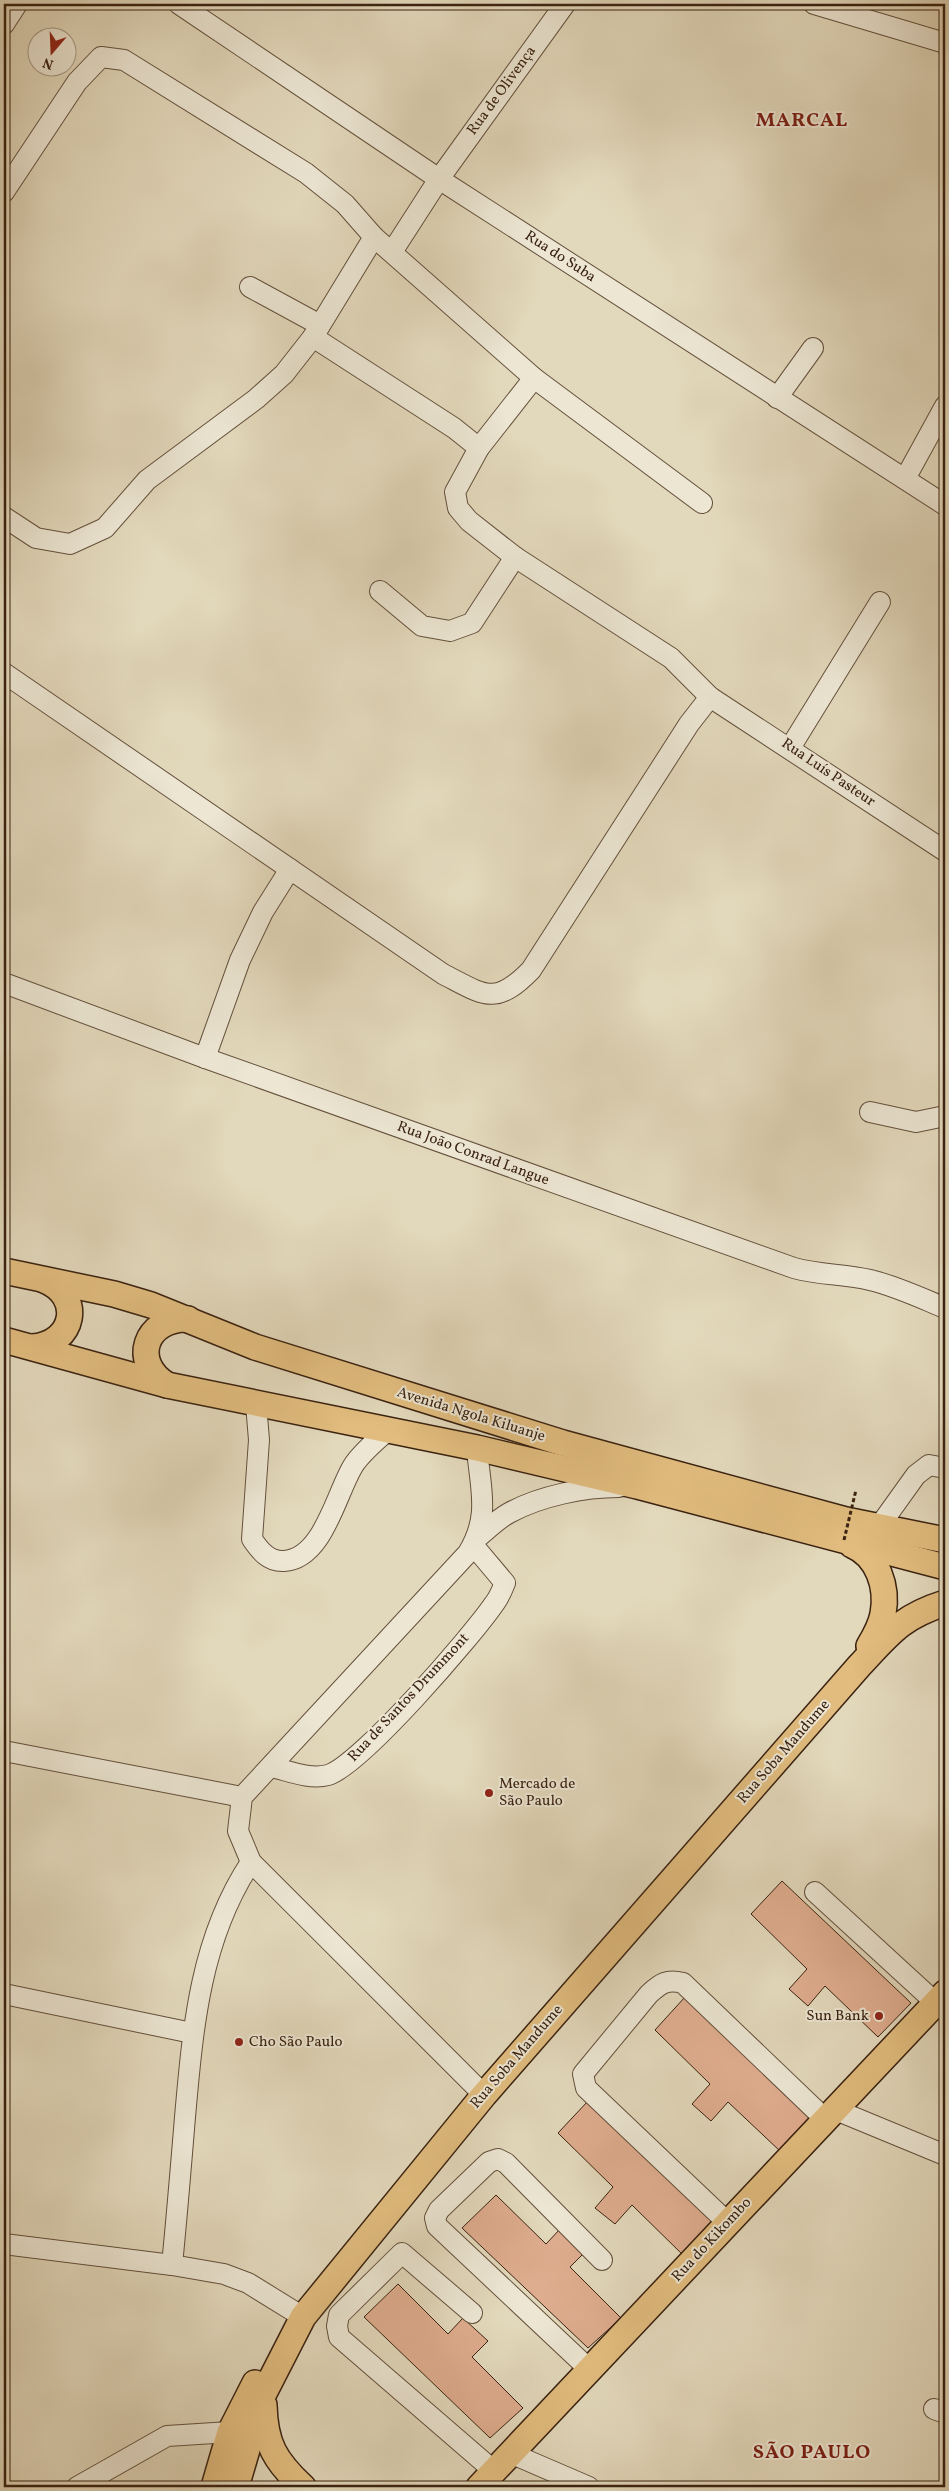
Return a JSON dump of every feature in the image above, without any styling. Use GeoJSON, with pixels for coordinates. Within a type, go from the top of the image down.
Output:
{"type":"FeatureCollection","features":[{"type":"Feature","properties":{"kind":"main road","name":"Avenida Ngola Kiluanje"},"geometry":{"type":"LineString","coordinates":[[4,1271],[114,1294],[188,1319],[255,1347],[406,1396],[482,1417],[563,1443],[878,1528],[945,1540]]}},
{"type":"Feature","properties":{"kind":"main road"},"geometry":{"type":"LineString","coordinates":[[32,1347],[44,1346],[54,1342],[68,1324],[68,1302],[63,1292],[54,1284],[44,1280]]}},
{"type":"Feature","properties":{"kind":"main road"},"geometry":{"type":"LineString","coordinates":[[167,1386],[157,1379],[150,1370],[147,1362],[148,1343],[156,1328],[165,1322],[188,1319]]}},
{"type":"Feature","properties":{"kind":"main road","name":"Avenida Ngola Kiluanje"},"geometry":{"type":"LineString","coordinates":[[4,1340],[167,1386],[477,1448],[637,1486],[848,1543],[945,1566]]}},
{"type":"Feature","properties":{"kind":"main road"},"geometry":{"type":"LineString","coordinates":[[848,1543],[860,1548],[874,1561],[881,1578],[884,1597],[880,1623],[860,1665]]}},
{"type":"Feature","properties":{"kind":"main road"},"geometry":{"type":"LineString","coordinates":[[860,1665],[898,1624],[923,1610],[945,1603]]}},
{"type":"Feature","properties":{"kind":"main road","name":"Rua Soba Mandume"},"geometry":{"type":"LineString","coordinates":[[237,2482],[263,2394],[304,2317],[484,2095],[860,1665]]}},
{"type":"Feature","properties":{"kind":"main road","name":"Rua do Kikombo"},"geometry":{"type":"LineString","coordinates":[[494,2471],[941,1998]]}},
{"type":"Feature","properties":{"kind":"main road"},"geometry":{"type":"LineString","coordinates":[[286,2350],[271,2361],[258,2377],[230,2432],[215,2487],[237,2482],[262,2470],[273,2473],[291,2487]]}},
{"type":"Feature","properties":{"kind":"main road"},"geometry":{"type":"LineString","coordinates":[[263,2394],[264,2426],[270,2447],[283,2468],[303,2487]]}},
{"type":"Feature","properties":{"kind":"street"},"geometry":{"type":"LineString","coordinates":[[4,24],[17,4]]}},
{"type":"Feature","properties":{"kind":"street","name":"Rua do Suba"},"geometry":{"type":"LineString","coordinates":[[179,4],[204,10],[439,179],[777,398],[906,477],[945,504]]}},
{"type":"Feature","properties":{"kind":"street","name":"Rua de Olivença"},"geometry":{"type":"LineString","coordinates":[[392,252],[439,179],[565,4]]}},
{"type":"Feature","properties":{"kind":"street"},"geometry":{"type":"LineString","coordinates":[[814,4],[945,43]]}},
{"type":"Feature","properties":{"kind":"street"},"geometry":{"type":"LineString","coordinates":[[4,192],[77,82],[100,57],[124,60],[306,173],[345,204],[374,237],[534,378],[702,503]]}},
{"type":"Feature","properties":{"kind":"street"},"geometry":{"type":"LineString","coordinates":[[4,517],[36,538],[70,544],[105,528],[147,480],[256,399],[284,374],[317,331],[374,237]]}},
{"type":"Feature","properties":{"kind":"street"},"geometry":{"type":"LineString","coordinates":[[250,287],[317,331],[454,428],[479,448]]}},
{"type":"Feature","properties":{"kind":"street"},"geometry":{"type":"LineString","coordinates":[[777,398],[813,348]]}},
{"type":"Feature","properties":{"kind":"street","name":"Rua Luís Pasteur"},"geometry":{"type":"LineString","coordinates":[[534,378],[479,448],[455,492],[458,508],[469,521],[515,557],[671,658],[710,697],[945,850]]}},
{"type":"Feature","properties":{"kind":"street"},"geometry":{"type":"LineString","coordinates":[[906,477],[945,406]]}},
{"type":"Feature","properties":{"kind":"street"},"geometry":{"type":"LineString","coordinates":[[380,591],[422,626],[450,632],[472,623],[515,557]]}},
{"type":"Feature","properties":{"kind":"street"},"geometry":{"type":"LineString","coordinates":[[790,748],[880,602]]}},
{"type":"Feature","properties":{"kind":"street"},"geometry":{"type":"LineString","coordinates":[[4,673],[443,974],[472,989],[492,995],[513,988],[531,970],[551,942],[689,724],[710,697]]}},
{"type":"Feature","properties":{"kind":"street"},"geometry":{"type":"LineString","coordinates":[[206,1058],[240,960],[263,912],[290,868]]}},
{"type":"Feature","properties":{"kind":"street","name":"Rua João Conrad Langue"},"geometry":{"type":"LineString","coordinates":[[4,983],[206,1058],[794,1268],[812,1273],[885,1284],[945,1308]]}},
{"type":"Feature","properties":{"kind":"street"},"geometry":{"type":"LineString","coordinates":[[870,1112],[916,1122],[945,1116]]}},
{"type":"Feature","properties":{"kind":"street"},"geometry":{"type":"LineString","coordinates":[[256,1404],[259,1440],[252,1539],[259,1551],[271,1559],[280,1562],[294,1561],[315,1542],[331,1515],[354,1464],[388,1430]]}},
{"type":"Feature","properties":{"kind":"street"},"geometry":{"type":"LineString","coordinates":[[477,1448],[483,1505],[482,1521],[475,1541],[468,1553],[272,1767],[242,1797],[238,1831],[251,1862],[484,2095]]}},
{"type":"Feature","properties":{"kind":"street"},"geometry":{"type":"LineString","coordinates":[[878,1528],[916,1475],[930,1465],[945,1468]]}},
{"type":"Feature","properties":{"kind":"street"},"geometry":{"type":"LineString","coordinates":[[475,1541],[509,1513],[550,1498],[598,1487],[637,1486]]}},
{"type":"Feature","properties":{"kind":"street","name":"Rua de Santos Drummont"},"geometry":{"type":"LineString","coordinates":[[272,1767],[314,1777],[328,1775],[342,1769],[384,1730],[447,1662],[495,1603],[505,1583],[475,1541]]}},
{"type":"Feature","properties":{"kind":"street"},"geometry":{"type":"LineString","coordinates":[[4,1751],[242,1797]]}},
{"type":"Feature","properties":{"kind":"street"},"geometry":{"type":"LineString","coordinates":[[172,2265],[192,2033],[210,1945],[234,1887],[251,1862]]}},
{"type":"Feature","properties":{"kind":"street"},"geometry":{"type":"LineString","coordinates":[[815,1892],[941,1998]]}},
{"type":"Feature","properties":{"kind":"street"},"geometry":{"type":"LineString","coordinates":[[728,2223],[586,2088],[583,2081],[583,2074],[661,1982],[673,1980],[683,1984],[831,2115],[945,2155]]}},
{"type":"Feature","properties":{"kind":"street"},"geometry":{"type":"LineString","coordinates":[[4,1994],[192,2033]]}},
{"type":"Feature","properties":{"kind":"street"},"geometry":{"type":"LineString","coordinates":[[590,2370],[437,2226],[435,2218],[439,2210],[489,2162],[498,2160],[506,2162],[602,2260]]}},
{"type":"Feature","properties":{"kind":"street"},"geometry":{"type":"LineString","coordinates":[[4,2244],[172,2265],[224,2274],[248,2283],[304,2317]]}},
{"type":"Feature","properties":{"kind":"street"},"geometry":{"type":"LineString","coordinates":[[472,2313],[402,2252],[340,2315],[337,2326],[339,2337],[494,2471],[589,2487]]}},
{"type":"Feature","properties":{"kind":"street"},"geometry":{"type":"LineString","coordinates":[[77,2487],[167,2436],[230,2432]]}},
{"type":"Feature","properties":{"kind":"path"},"geometry":{"type":"LineString","coordinates":[[848,1543],[856,1490]]}},
{"type":"Feature","properties":{"kind":"building"},"geometry":{"type":"Polygon","coordinates":[[[782,1881],[911,2003],[878,2037],[825,1986],[808,2006],[789,1989],[807,1969],[751,1914],[782,1881]]]}},
{"type":"Feature","properties":{"kind":"building"},"geometry":{"type":"Polygon","coordinates":[[[685,1997],[814,2119],[781,2152],[728,2102],[711,2121],[692,2104],[710,2084],[655,2030],[685,1997]]]}},
{"type":"Feature","properties":{"kind":"building"},"geometry":{"type":"Polygon","coordinates":[[[589,2100],[717,2222],[684,2256],[632,2205],[615,2224],[595,2208],[613,2187],[558,2133],[589,2100]]]}},
{"type":"Feature","properties":{"kind":"building"},"geometry":{"type":"Polygon","coordinates":[[[496,2195],[546,2244],[561,2228],[586,2251],[570,2267],[621,2318],[588,2348],[462,2228],[496,2195]]]}},
{"type":"Feature","properties":{"kind":"building"},"geometry":{"type":"Polygon","coordinates":[[[398,2284],[448,2334],[463,2318],[488,2341],[472,2357],[523,2408],[490,2438],[364,2317],[398,2284]]]}},
{"type":"Feature","properties":{"kind":"place","name":"Mercado de São Paulo"},"geometry":{"type":"Point","coordinates":[489,1793]}},
{"type":"Feature","properties":{"kind":"place","name":"Sun Bank"},"geometry":{"type":"Point","coordinates":[879,2016]}},
{"type":"Feature","properties":{"kind":"place","name":"Cho São Paulo"},"geometry":{"type":"Point","coordinates":[239,2042]}},
{"type":"Feature","properties":{"kind":"district","name":"MARCAL"},"geometry":{"type":"Point","coordinates":[802,121]}},
{"type":"Feature","properties":{"kind":"district","name":"SÃO PAULO"},"geometry":{"type":"Point","coordinates":[812,2453]}}]}
